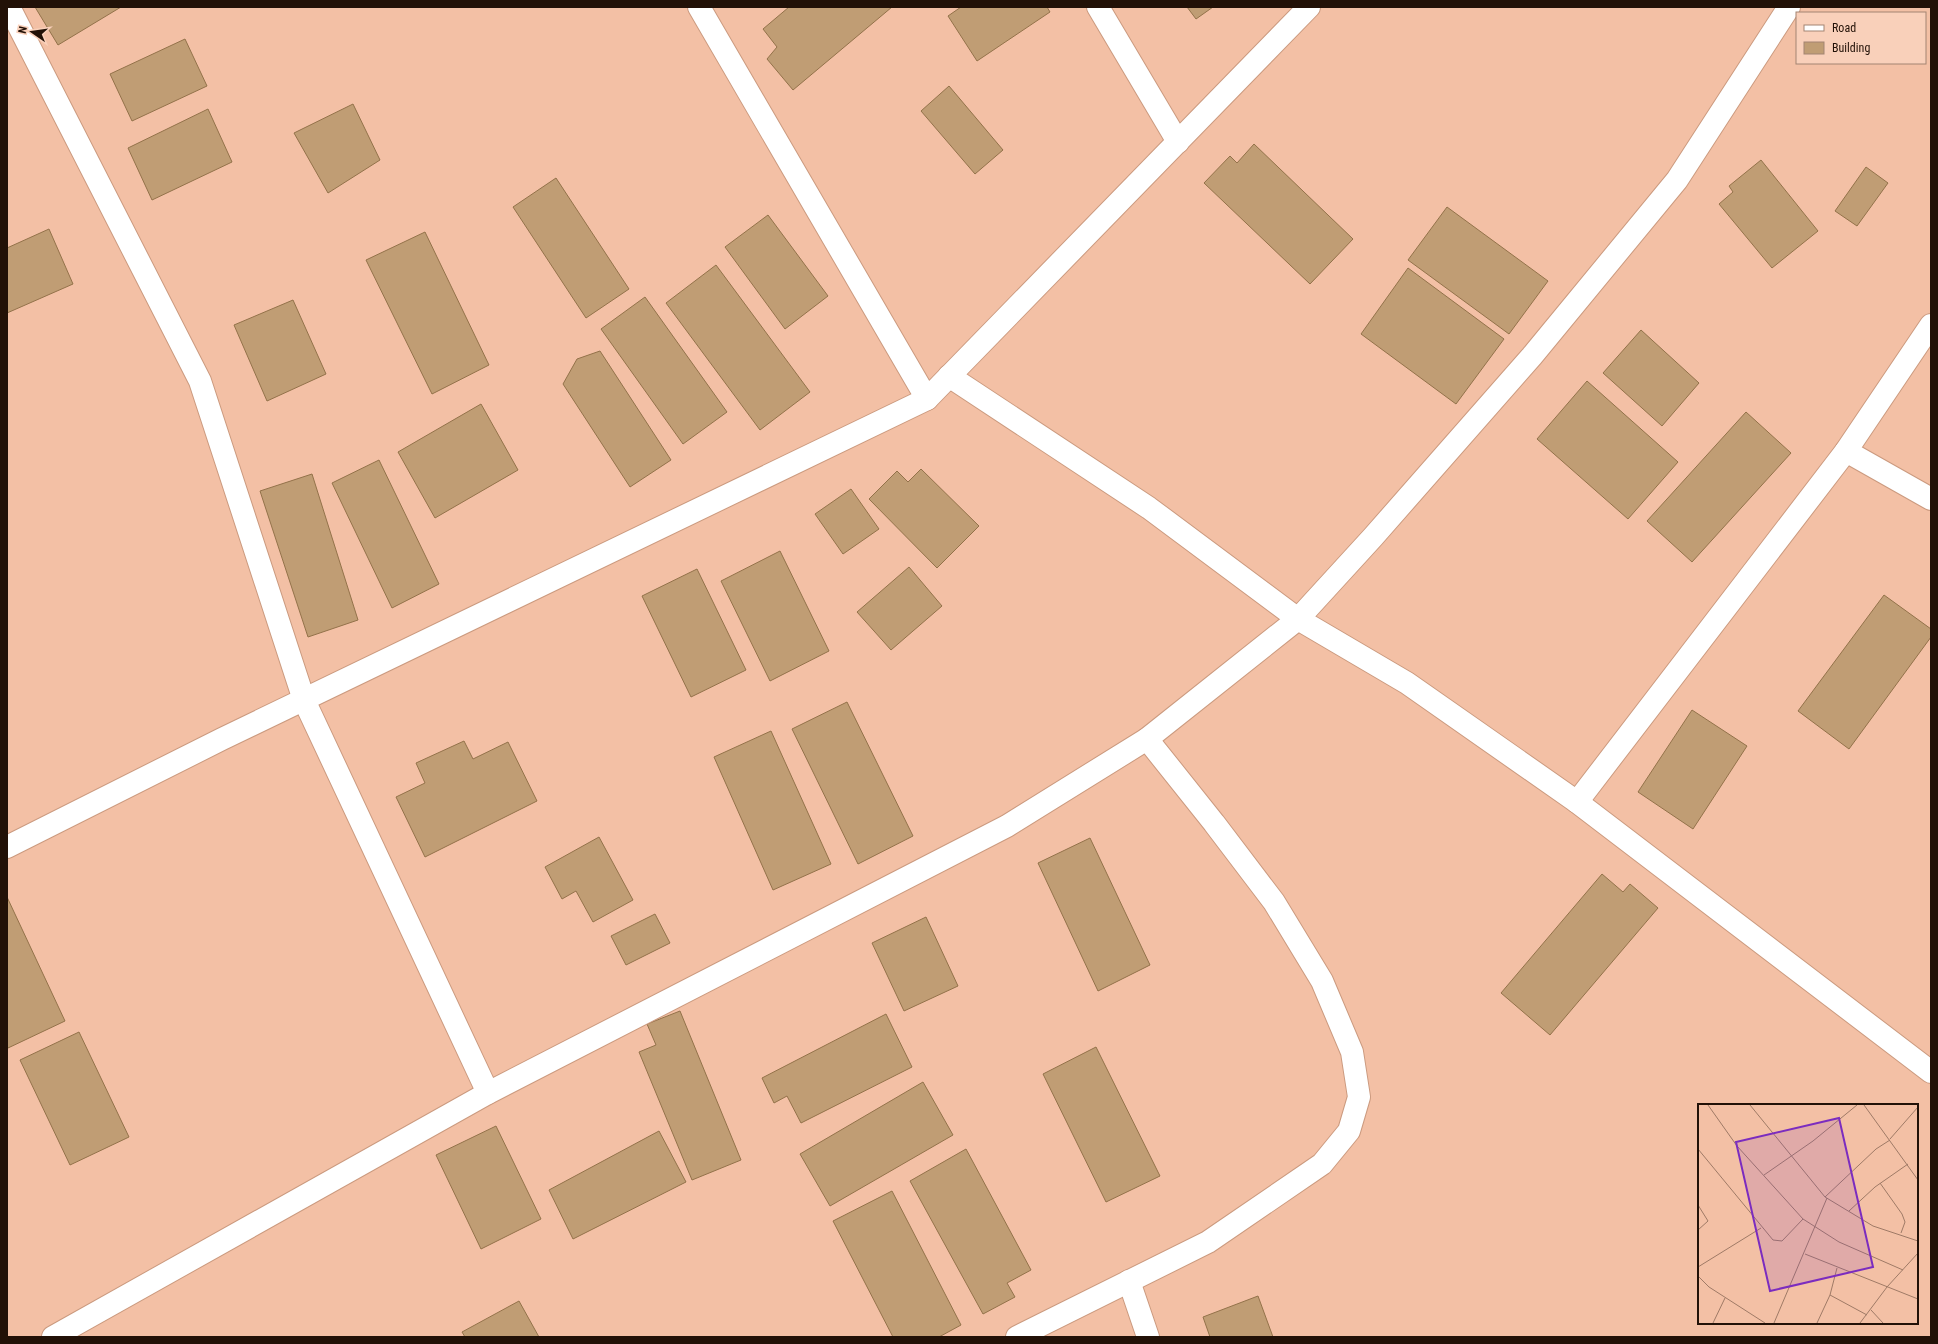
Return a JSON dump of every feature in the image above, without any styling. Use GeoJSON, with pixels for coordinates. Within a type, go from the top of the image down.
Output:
{"type":"FeatureCollection","features":[{"type":"Feature","properties":{"kind":"street"},"geometry":{"type":"LineString","coordinates":[[9,7],[200,381],[304,700],[488,1093]]}},
{"type":"Feature","properties":{"kind":"street"},"geometry":{"type":"LineString","coordinates":[[699,7],[927,399]]}},
{"type":"Feature","properties":{"kind":"street"},"geometry":{"type":"LineString","coordinates":[[1098,7],[1178,142]]}},
{"type":"Feature","properties":{"kind":"street"},"geometry":{"type":"LineString","coordinates":[[7,847],[304,700],[927,399],[1309,7]]}},
{"type":"Feature","properties":{"kind":"street"},"geometry":{"type":"LineString","coordinates":[[53,1337],[488,1093],[1007,826],[1147,739],[1298,619],[1373,537],[1532,356],[1677,180],[1789,7]]}},
{"type":"Feature","properties":{"kind":"street"},"geometry":{"type":"LineString","coordinates":[[1577,802],[1846,451],[1931,325]]}},
{"type":"Feature","properties":{"kind":"street"},"geometry":{"type":"LineString","coordinates":[[949,376],[1149,508],[1298,619],[1407,683],[1577,802],[1931,1072]]}},
{"type":"Feature","properties":{"kind":"street"},"geometry":{"type":"LineString","coordinates":[[1846,451],[1931,499]]}},
{"type":"Feature","properties":{"kind":"street"},"geometry":{"type":"LineString","coordinates":[[1016,1337],[1208,1242],[1322,1164],[1349,1131],[1359,1097],[1352,1052],[1322,981],[1274,902],[1147,739]]}},
{"type":"Feature","properties":{"kind":"street"},"geometry":{"type":"LineString","coordinates":[[1130,1281],[1148,1337]]}},
{"type":"Feature","properties":{"kind":"building"},"geometry":{"type":"Polygon","coordinates":[[[35,7],[121,7],[58,45],[35,7]]]}},
{"type":"Feature","properties":{"kind":"building"},"geometry":{"type":"Polygon","coordinates":[[[789,7],[892,7],[793,90],[767,59],[777,47],[763,29],[789,7]]]}},
{"type":"Feature","properties":{"kind":"building"},"geometry":{"type":"Polygon","coordinates":[[[961,7],[1047,7],[1050,12],[977,61],[948,16],[961,7]]]}},
{"type":"Feature","properties":{"kind":"building"},"geometry":{"type":"Polygon","coordinates":[[[1187,7],[1213,7],[1196,19],[1187,7]]]}},
{"type":"Feature","properties":{"kind":"building"},"geometry":{"type":"Polygon","coordinates":[[[185,39],[207,86],[132,121],[110,74],[185,39]]]}},
{"type":"Feature","properties":{"kind":"building"},"geometry":{"type":"Polygon","coordinates":[[[949,86],[1003,150],[975,174],[921,111],[949,86]]]}},
{"type":"Feature","properties":{"kind":"building"},"geometry":{"type":"Polygon","coordinates":[[[353,104],[380,160],[328,193],[294,133],[353,104]]]}},
{"type":"Feature","properties":{"kind":"building"},"geometry":{"type":"Polygon","coordinates":[[[208,109],[232,162],[152,200],[128,148],[208,109]]]}},
{"type":"Feature","properties":{"kind":"building"},"geometry":{"type":"Polygon","coordinates":[[[1254,144],[1353,239],[1310,284],[1204,183],[1230,156],[1237,163],[1254,144]]]}},
{"type":"Feature","properties":{"kind":"building"},"geometry":{"type":"Polygon","coordinates":[[[1761,160],[1818,231],[1772,268],[1719,204],[1733,192],[1729,186],[1761,160]]]}},
{"type":"Feature","properties":{"kind":"building"},"geometry":{"type":"Polygon","coordinates":[[[1866,167],[1888,183],[1857,226],[1835,211],[1866,167]]]}},
{"type":"Feature","properties":{"kind":"building"},"geometry":{"type":"Polygon","coordinates":[[[556,178],[629,289],[586,318],[513,207],[556,178]]]}},
{"type":"Feature","properties":{"kind":"building"},"geometry":{"type":"Polygon","coordinates":[[[1447,207],[1548,281],[1509,334],[1408,260],[1447,207]]]}},
{"type":"Feature","properties":{"kind":"building"},"geometry":{"type":"Polygon","coordinates":[[[768,215],[828,296],[785,329],[725,247],[768,215]]]}},
{"type":"Feature","properties":{"kind":"building"},"geometry":{"type":"Polygon","coordinates":[[[49,229],[73,284],[7,313],[7,248],[49,229]]]}},
{"type":"Feature","properties":{"kind":"building"},"geometry":{"type":"Polygon","coordinates":[[[425,232],[489,365],[432,394],[366,260],[425,232]]]}},
{"type":"Feature","properties":{"kind":"building"},"geometry":{"type":"Polygon","coordinates":[[[716,265],[810,392],[760,430],[666,303],[716,265]]]}},
{"type":"Feature","properties":{"kind":"building"},"geometry":{"type":"Polygon","coordinates":[[[1408,268],[1504,339],[1456,404],[1361,334],[1408,268]]]}},
{"type":"Feature","properties":{"kind":"building"},"geometry":{"type":"Polygon","coordinates":[[[645,297],[727,412],[683,444],[601,329],[645,297]]]}},
{"type":"Feature","properties":{"kind":"building"},"geometry":{"type":"Polygon","coordinates":[[[293,300],[326,374],[267,401],[234,325],[293,300]]]}},
{"type":"Feature","properties":{"kind":"building"},"geometry":{"type":"Polygon","coordinates":[[[1641,330],[1699,383],[1662,426],[1603,373],[1641,330]]]}},
{"type":"Feature","properties":{"kind":"building"},"geometry":{"type":"Polygon","coordinates":[[[600,351],[671,460],[630,487],[563,384],[577,359],[600,351]]]}},
{"type":"Feature","properties":{"kind":"building"},"geometry":{"type":"Polygon","coordinates":[[[1587,381],[1678,462],[1628,519],[1537,439],[1587,381]]]}},
{"type":"Feature","properties":{"kind":"building"},"geometry":{"type":"Polygon","coordinates":[[[481,404],[518,470],[435,518],[398,452],[481,404]]]}},
{"type":"Feature","properties":{"kind":"building"},"geometry":{"type":"Polygon","coordinates":[[[1746,412],[1791,453],[1692,562],[1647,521],[1746,412]]]}},
{"type":"Feature","properties":{"kind":"building"},"geometry":{"type":"Polygon","coordinates":[[[379,460],[439,584],[392,608],[332,483],[379,460]]]}},
{"type":"Feature","properties":{"kind":"building"},"geometry":{"type":"Polygon","coordinates":[[[921,469],[979,526],[937,568],[869,499],[897,471],[908,482],[921,469]]]}},
{"type":"Feature","properties":{"kind":"building"},"geometry":{"type":"Polygon","coordinates":[[[312,474],[358,620],[308,637],[260,491],[312,474]]]}},
{"type":"Feature","properties":{"kind":"building"},"geometry":{"type":"Polygon","coordinates":[[[851,489],[879,529],[843,554],[815,514],[851,489]]]}},
{"type":"Feature","properties":{"kind":"building"},"geometry":{"type":"Polygon","coordinates":[[[780,551],[829,651],[770,681],[721,581],[780,551]]]}},
{"type":"Feature","properties":{"kind":"building"},"geometry":{"type":"Polygon","coordinates":[[[909,567],[942,606],[891,650],[857,612],[909,567]]]}},
{"type":"Feature","properties":{"kind":"building"},"geometry":{"type":"Polygon","coordinates":[[[697,569],[746,670],[691,697],[642,596],[697,569]]]}},
{"type":"Feature","properties":{"kind":"building"},"geometry":{"type":"Polygon","coordinates":[[[1884,595],[1931,629],[1931,637],[1849,749],[1798,711],[1884,595]]]}},
{"type":"Feature","properties":{"kind":"building"},"geometry":{"type":"Polygon","coordinates":[[[847,702],[913,836],[858,864],[792,729],[847,702]]]}},
{"type":"Feature","properties":{"kind":"building"},"geometry":{"type":"Polygon","coordinates":[[[1692,710],[1747,746],[1693,829],[1638,792],[1692,710]]]}},
{"type":"Feature","properties":{"kind":"building"},"geometry":{"type":"Polygon","coordinates":[[[771,731],[831,864],[773,890],[714,757],[771,731]]]}},
{"type":"Feature","properties":{"kind":"building"},"geometry":{"type":"Polygon","coordinates":[[[464,741],[473,759],[508,742],[537,801],[425,857],[396,797],[425,783],[416,763],[464,741]]]}},
{"type":"Feature","properties":{"kind":"building"},"geometry":{"type":"Polygon","coordinates":[[[599,837],[633,900],[593,922],[576,891],[562,899],[545,867],[599,837]]]}},
{"type":"Feature","properties":{"kind":"building"},"geometry":{"type":"Polygon","coordinates":[[[1090,838],[1150,965],[1098,991],[1038,863],[1090,838]]]}},
{"type":"Feature","properties":{"kind":"building"},"geometry":{"type":"Polygon","coordinates":[[[1602,874],[1623,892],[1630,884],[1658,908],[1550,1035],[1501,993],[1602,874]]]}},
{"type":"Feature","properties":{"kind":"building"},"geometry":{"type":"Polygon","coordinates":[[[7,897],[65,1021],[8,1048],[7,1046],[7,897]]]}},
{"type":"Feature","properties":{"kind":"building"},"geometry":{"type":"Polygon","coordinates":[[[655,914],[670,943],[626,965],[611,936],[655,914]]]}},
{"type":"Feature","properties":{"kind":"building"},"geometry":{"type":"Polygon","coordinates":[[[926,917],[958,986],[904,1011],[872,943],[926,917]]]}},
{"type":"Feature","properties":{"kind":"building"},"geometry":{"type":"Polygon","coordinates":[[[680,1011],[741,1160],[692,1180],[639,1052],[656,1045],[647,1024],[680,1011]]]}},
{"type":"Feature","properties":{"kind":"building"},"geometry":{"type":"Polygon","coordinates":[[[886,1014],[912,1067],[801,1123],[787,1096],[774,1103],[762,1078],[886,1014]]]}},
{"type":"Feature","properties":{"kind":"building"},"geometry":{"type":"Polygon","coordinates":[[[79,1032],[129,1137],[70,1165],[20,1060],[79,1032]]]}},
{"type":"Feature","properties":{"kind":"building"},"geometry":{"type":"Polygon","coordinates":[[[1096,1047],[1160,1176],[1106,1202],[1043,1074],[1096,1047]]]}},
{"type":"Feature","properties":{"kind":"building"},"geometry":{"type":"Polygon","coordinates":[[[923,1082],[953,1135],[830,1206],[800,1154],[923,1082]]]}},
{"type":"Feature","properties":{"kind":"building"},"geometry":{"type":"Polygon","coordinates":[[[496,1126],[541,1219],[481,1249],[436,1155],[496,1126]]]}},
{"type":"Feature","properties":{"kind":"building"},"geometry":{"type":"Polygon","coordinates":[[[659,1131],[686,1182],[573,1239],[549,1190],[659,1131]]]}},
{"type":"Feature","properties":{"kind":"building"},"geometry":{"type":"Polygon","coordinates":[[[966,1149],[1031,1270],[1007,1283],[1015,1297],[983,1314],[910,1181],[966,1149]]]}},
{"type":"Feature","properties":{"kind":"building"},"geometry":{"type":"Polygon","coordinates":[[[892,1191],[961,1325],[939,1337],[893,1337],[833,1221],[892,1191]]]}},
{"type":"Feature","properties":{"kind":"building"},"geometry":{"type":"Polygon","coordinates":[[[1258,1296],[1273,1337],[1210,1337],[1203,1317],[1258,1296]]]}},
{"type":"Feature","properties":{"kind":"building"},"geometry":{"type":"Polygon","coordinates":[[[519,1301],[539,1337],[465,1337],[462,1332],[519,1301]]]}}]}
